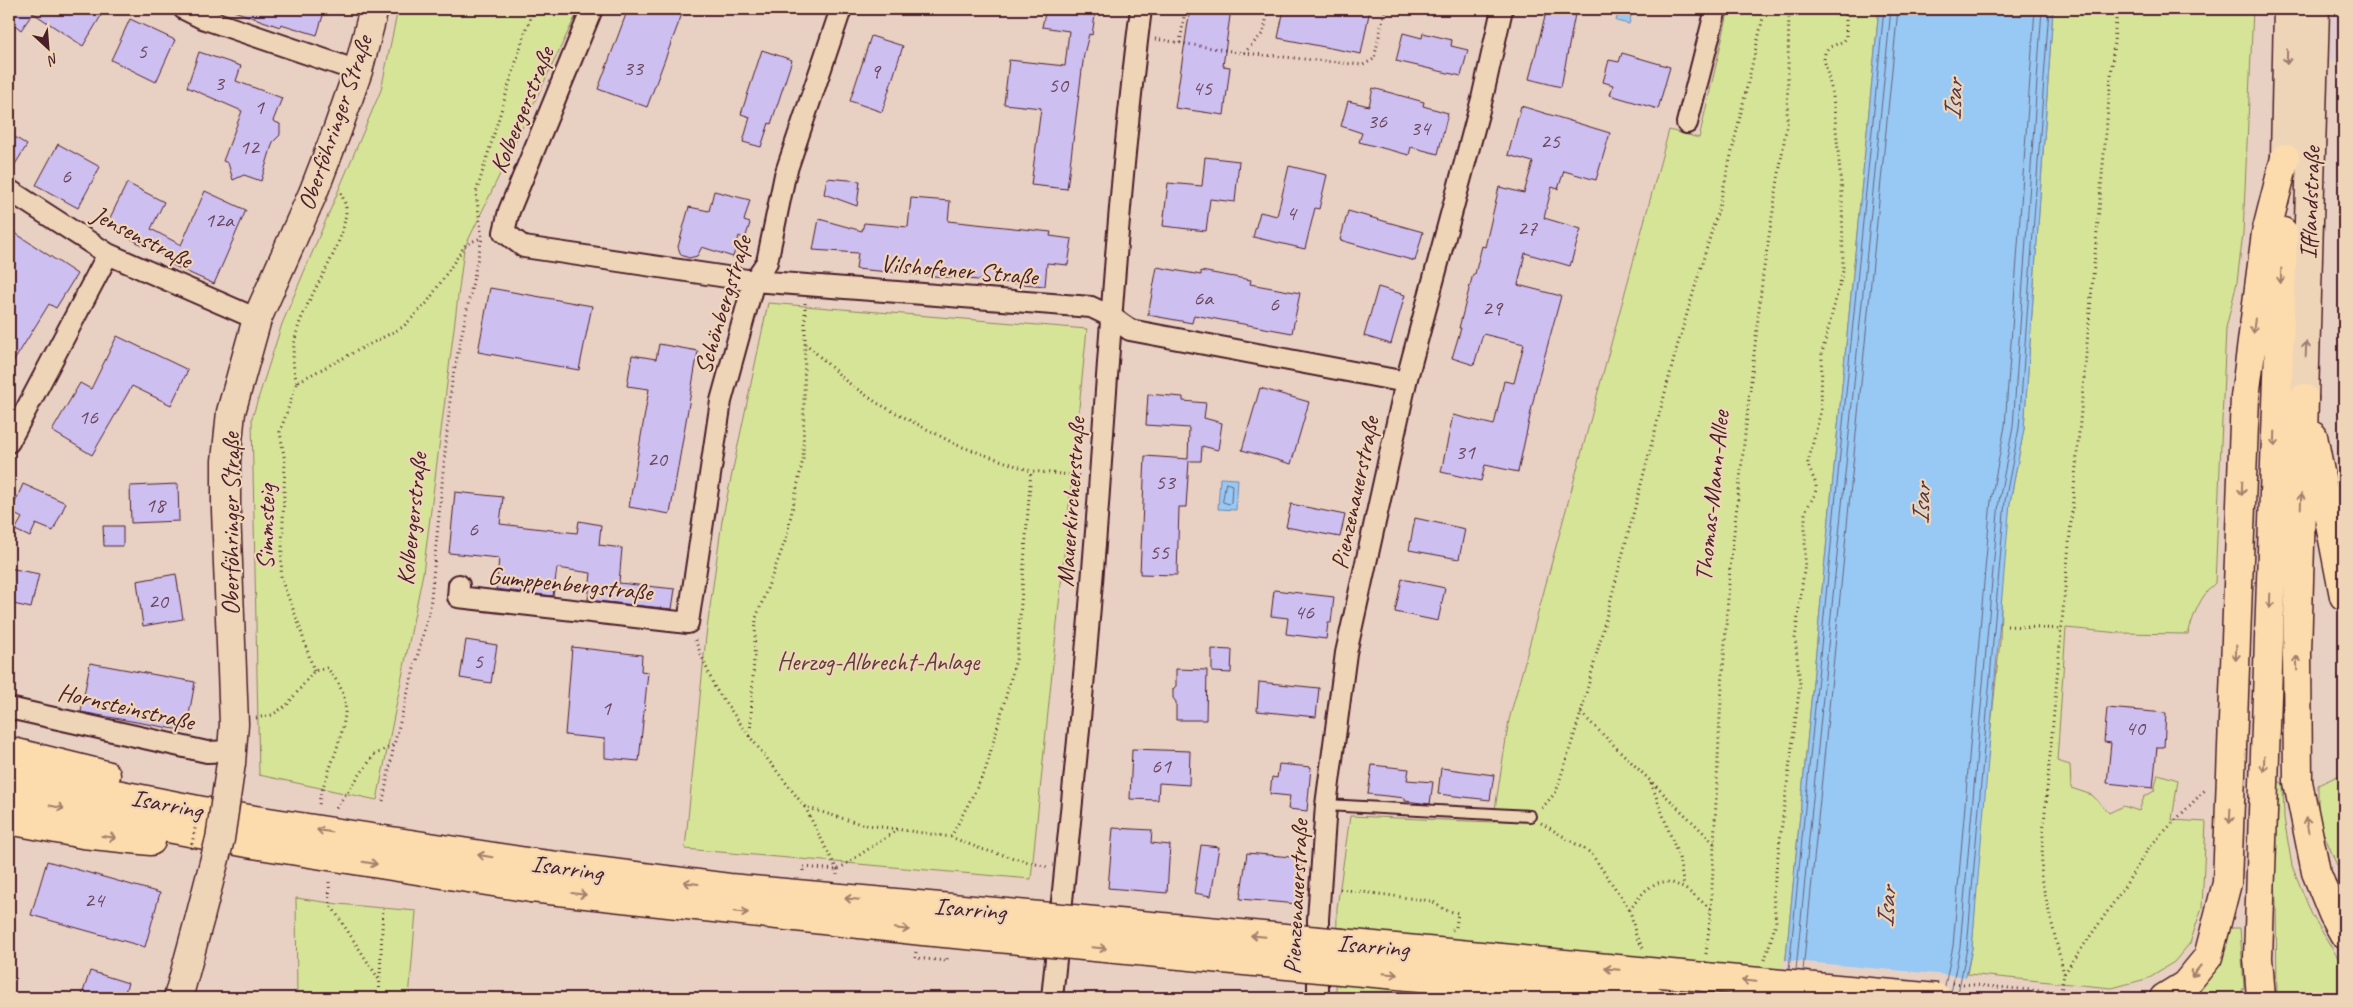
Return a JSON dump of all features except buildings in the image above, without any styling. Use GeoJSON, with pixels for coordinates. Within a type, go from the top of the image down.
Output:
{"type":"FeatureCollection","features":[{"type":"Feature","properties":{"kind":"highway"},"geometry":{"type":"LineString","coordinates":[[2164,998],[2185,985],[2208,957],[2228,883],[2245,397],[2266,233],[2286,158]]}},
{"type":"Feature","properties":{"kind":"highway"},"geometry":{"type":"LineString","coordinates":[[2261,998],[2258,958],[2286,158]]}},
{"type":"Feature","properties":{"kind":"highway"},"geometry":{"type":"LineString","coordinates":[[2304,398],[2324,485],[2344,596]]}},
{"type":"Feature","properties":{"kind":"highway"},"geometry":{"type":"LineString","coordinates":[[2304,398],[2297,653],[2298,782],[2316,872],[2344,934]]}},
{"type":"Feature","properties":{"kind":"highway"},"geometry":{"type":"LineString","coordinates":[[9,751],[154,789],[223,815]]}},
{"type":"Feature","properties":{"kind":"highway","name":"Isarring"},"geometry":{"type":"LineString","coordinates":[[9,773],[532,876],[730,888],[1342,943],[1655,976],[1937,998]]}},
{"type":"Feature","properties":{"kind":"highway","name":"Isarring"},"geometry":{"type":"LineString","coordinates":[[9,798],[253,844],[532,876],[923,931],[1341,970],[1655,976]]}},
{"type":"Feature","properties":{"kind":"highway"},"geometry":{"type":"LineString","coordinates":[[9,820],[83,834],[144,841],[253,844]]}},
{"type":"Feature","properties":{"kind":"main road","name":"Oberföhringer Straße"},"geometry":{"type":"LineString","coordinates":[[178,998],[220,839],[232,757],[234,700],[226,462],[231,412],[257,319],[313,193],[337,131],[358,71],[374,9]]}},
{"type":"Feature","properties":{"kind":"main road","name":"Ifflandstraße"},"geometry":{"type":"LineString","coordinates":[[2286,158],[2288,9]]}},
{"type":"Feature","properties":{"kind":"main road","name":"Ifflandstraße"},"geometry":{"type":"LineString","coordinates":[[2304,398],[2315,9]]}},
{"type":"Feature","properties":{"kind":"street"},"geometry":{"type":"LineString","coordinates":[[184,9],[202,18],[358,71]]}},
{"type":"Feature","properties":{"kind":"street","name":"Kolbergerstraße"},"geometry":{"type":"LineString","coordinates":[[504,232],[509,211],[592,9]]}},
{"type":"Feature","properties":{"kind":"street","name":"Schönbergstraße"},"geometry":{"type":"LineString","coordinates":[[688,623],[721,401],[754,281],[767,262],[785,175],[841,9]]}},
{"type":"Feature","properties":{"kind":"street","name":"Mauerkircherstraße"},"geometry":{"type":"LineString","coordinates":[[1052,998],[1100,478],[1110,316],[1141,9]]}},
{"type":"Feature","properties":{"kind":"street","name":"Pienzenauerstraße"},"geometry":{"type":"LineString","coordinates":[[1318,998],[1320,880],[1326,806],[1346,653],[1406,382],[1482,99],[1502,9]]}},
{"type":"Feature","properties":{"kind":"street"},"geometry":{"type":"LineString","coordinates":[[1687,123],[1716,9]]}},
{"type":"Feature","properties":{"kind":"street","name":"Jensenstraße"},"geometry":{"type":"LineString","coordinates":[[9,190],[108,254],[257,319]]}},
{"type":"Feature","properties":{"kind":"street","name":"Vilshofener Straße"},"geometry":{"type":"LineString","coordinates":[[504,232],[524,247],[754,281],[805,283],[1091,307],[1110,316],[1130,330],[1406,382]]}},
{"type":"Feature","properties":{"kind":"street"},"geometry":{"type":"LineString","coordinates":[[9,442],[108,254]]}},
{"type":"Feature","properties":{"kind":"street","name":"Gumppenbergstraße"},"geometry":{"type":"LineString","coordinates":[[459,585],[458,597],[688,623]]}},
{"type":"Feature","properties":{"kind":"street","name":"Hornsteinstraße"},"geometry":{"type":"LineString","coordinates":[[9,708],[232,757]]}},
{"type":"Feature","properties":{"kind":"lane"},"geometry":{"type":"LineString","coordinates":[[1326,806],[1530,816]]}},
{"type":"Feature","properties":{"kind":"path","name":"Kolbergerstraße"},"geometry":{"type":"LineString","coordinates":[[383,801],[394,745],[430,608],[452,381],[482,238],[476,193],[526,28],[534,9]]}},
{"type":"Feature","properties":{"kind":"path"},"geometry":{"type":"LineString","coordinates":[[1172,9],[1190,12]]}},
{"type":"Feature","properties":{"kind":"path"},"geometry":{"type":"LineString","coordinates":[[1244,53],[1264,32],[1268,9]]}},
{"type":"Feature","properties":{"kind":"path"},"geometry":{"type":"LineString","coordinates":[[1169,42],[1244,53],[1363,65],[1374,58],[1385,9]]}},
{"type":"Feature","properties":{"kind":"path"},"geometry":{"type":"LineString","coordinates":[[1655,976],[1636,936],[1630,910],[1591,853],[1530,816],[1547,804],[1556,792],[1581,713],[1677,347],[1719,207],[1765,9]]}},
{"type":"Feature","properties":{"kind":"path","name":"Thomas-Mann-Allee"},"geometry":{"type":"LineString","coordinates":[[1705,964],[1711,910],[1730,568],[1763,274],[1787,123],[1790,9]]}},
{"type":"Feature","properties":{"kind":"path"},"geometry":{"type":"LineString","coordinates":[[1763,970],[1766,950],[1776,922],[1773,894],[1800,684],[1795,638],[1805,563],[1805,515],[1806,508],[1816,491],[1816,485],[1808,471],[1808,463],[1821,410],[1822,353],[1843,271],[1840,174],[1833,96],[1824,59],[1828,48],[1844,42],[1846,38],[1846,9]]}},
{"type":"Feature","properties":{"kind":"path"},"geometry":{"type":"LineString","coordinates":[[2060,998],[2064,974],[2041,878],[2118,9]]}},
{"type":"Feature","properties":{"kind":"path"},"geometry":{"type":"LineString","coordinates":[[1180,43],[1185,10]]}},
{"type":"Feature","properties":{"kind":"path","name":"Simmsteig"},"geometry":{"type":"LineString","coordinates":[[314,671],[297,619],[281,579],[285,462],[280,432],[297,382],[292,366],[293,346],[300,321],[338,242],[346,211],[337,185]]}},
{"type":"Feature","properties":{"kind":"path"},"geometry":{"type":"LineString","coordinates":[[297,382],[403,327],[427,303],[466,244],[504,232]]}},
{"type":"Feature","properties":{"kind":"path"},"geometry":{"type":"LineString","coordinates":[[750,737],[756,618],[786,539],[802,459],[805,283]]}},
{"type":"Feature","properties":{"kind":"path"},"geometry":{"type":"LineString","coordinates":[[805,343],[846,381],[877,403],[957,445],[1031,471],[1100,478]]}},
{"type":"Feature","properties":{"kind":"path"},"geometry":{"type":"LineString","coordinates":[[951,837],[985,772],[1017,656],[1031,471]]}},
{"type":"Feature","properties":{"kind":"path"},"geometry":{"type":"LineString","coordinates":[[688,623],[715,688],[750,737],[805,807],[837,870]]}},
{"type":"Feature","properties":{"kind":"path"},"geometry":{"type":"LineString","coordinates":[[2007,626],[2062,629]]}},
{"type":"Feature","properties":{"kind":"path"},"geometry":{"type":"LineString","coordinates":[[255,718],[272,715],[287,705],[314,671],[327,668],[337,679],[345,702],[341,732],[320,796],[319,806]]}},
{"type":"Feature","properties":{"kind":"path"},"geometry":{"type":"LineString","coordinates":[[1581,713],[1714,844]]}},
{"type":"Feature","properties":{"kind":"path"},"geometry":{"type":"LineString","coordinates":[[336,808],[374,755],[394,745]]}},
{"type":"Feature","properties":{"kind":"path"},"geometry":{"type":"LineString","coordinates":[[1650,780],[1679,858],[1684,887]]}},
{"type":"Feature","properties":{"kind":"path"},"geometry":{"type":"LineString","coordinates":[[2064,974],[2123,889],[2150,846],[2211,784]]}},
{"type":"Feature","properties":{"kind":"path"},"geometry":{"type":"LineString","coordinates":[[190,858],[200,800]]}},
{"type":"Feature","properties":{"kind":"path"},"geometry":{"type":"LineString","coordinates":[[805,807],[861,824],[951,837],[981,849],[1065,871]]}},
{"type":"Feature","properties":{"kind":"path"},"geometry":{"type":"LineString","coordinates":[[808,867],[837,870],[898,830]]}},
{"type":"Feature","properties":{"kind":"path"},"geometry":{"type":"LineString","coordinates":[[1320,880],[1339,881],[1338,889],[1432,901],[1445,910],[1458,913],[1456,927],[1450,932]]}},
{"type":"Feature","properties":{"kind":"path"},"geometry":{"type":"LineString","coordinates":[[1630,910],[1640,894],[1652,884],[1670,881],[1684,887],[1711,910]]}},
{"type":"Feature","properties":{"kind":"path"},"geometry":{"type":"LineString","coordinates":[[329,882],[330,904],[380,981]]}},
{"type":"Feature","properties":{"kind":"path"},"geometry":{"type":"LineString","coordinates":[[379,998],[383,908]]}},
{"type":"Feature","properties":{"kind":"path"},"geometry":{"type":"LineString","coordinates":[[920,959],[947,961]]}},
{"type":"Feature","properties":{"kind":"path"},"geometry":{"type":"LineString","coordinates":[[924,998],[924,994],[976,998]]}},
{"type":"Feature","properties":{"kind":"shaded area"},"geometry":{"type":"Polygon","coordinates":[[[2332,9],[2344,9],[2344,61],[2330,60],[2332,9]]]}},
{"type":"Feature","properties":{"kind":"green space"},"geometry":{"type":"Polygon","coordinates":[[[398,9],[579,9],[464,249],[423,573],[377,800],[259,775],[252,418],[282,324],[381,90],[398,9]]]}},
{"type":"Feature","properties":{"kind":"green space"},"geometry":{"type":"Polygon","coordinates":[[[1729,9],[1879,9],[1782,998],[1336,998],[1337,908],[1350,816],[1493,822],[1509,720],[1669,130],[1699,138],[1729,9]]]}},
{"type":"Feature","properties":{"kind":"green space"},"geometry":{"type":"Polygon","coordinates":[[[2053,9],[2253,9],[2243,233],[2237,282],[2226,328],[2215,583],[2201,600],[2188,634],[2120,633],[2066,628],[2057,761],[2070,765],[2071,788],[2092,795],[2109,813],[2123,806],[2139,811],[2144,797],[2154,791],[2158,774],[2178,780],[2172,820],[2206,822],[2202,907],[2190,943],[2174,962],[2146,979],[2112,988],[1967,974],[1972,948],[1984,793],[2000,641],[2002,572],[2010,502],[2024,429],[2053,9]]]}},
{"type":"Feature","properties":{"kind":"green space"},"geometry":{"type":"Polygon","coordinates":[[[2344,135],[2344,401],[2342,327],[2344,135]]]}},
{"type":"Feature","properties":{"kind":"green space","name":"Herzog-Albrecht-Anlage"},"geometry":{"type":"Polygon","coordinates":[[[768,303],[1087,329],[1031,879],[685,849],[706,636],[722,521],[768,303]]]}},
{"type":"Feature","properties":{"kind":"green space"},"geometry":{"type":"Polygon","coordinates":[[[2344,773],[2344,882],[2318,820],[2318,785],[2344,773]]]}},
{"type":"Feature","properties":{"kind":"green space"},"geometry":{"type":"Polygon","coordinates":[[[2279,781],[2283,784],[2284,818],[2292,866],[2312,915],[2344,968],[2344,998],[2277,998],[2276,897],[2272,845],[2273,790],[2279,781]]]}},
{"type":"Feature","properties":{"kind":"green space"},"geometry":{"type":"Polygon","coordinates":[[[296,898],[416,911],[409,998],[297,998],[296,898]]]}},
{"type":"Feature","properties":{"kind":"green space"},"geometry":{"type":"Polygon","coordinates":[[[2231,928],[2240,928],[2244,987],[2238,998],[2198,998],[2209,971],[2231,928]]]}},
{"type":"Feature","properties":{"kind":"water"},"geometry":{"type":"Polygon","coordinates":[[[1619,9],[1633,9],[1629,24],[1616,21],[1619,9]]]}},
{"type":"Feature","properties":{"kind":"water","name":"Isar"},"geometry":{"type":"Polygon","coordinates":[[[1879,9],[2053,9],[2024,429],[2010,502],[1972,948],[1961,998],[1782,998],[1879,9]]]}},
{"type":"Feature","properties":{"kind":"water"},"geometry":{"type":"Polygon","coordinates":[[[1220,478],[1238,479],[1236,510],[1218,509],[1220,478]]]}},
{"type":"Feature","properties":{"kind":"pier"},"geometry":{"type":"Polygon","coordinates":[[[1783,960],[1969,977],[1964,998],[1779,998],[1783,960]]]}}]}
